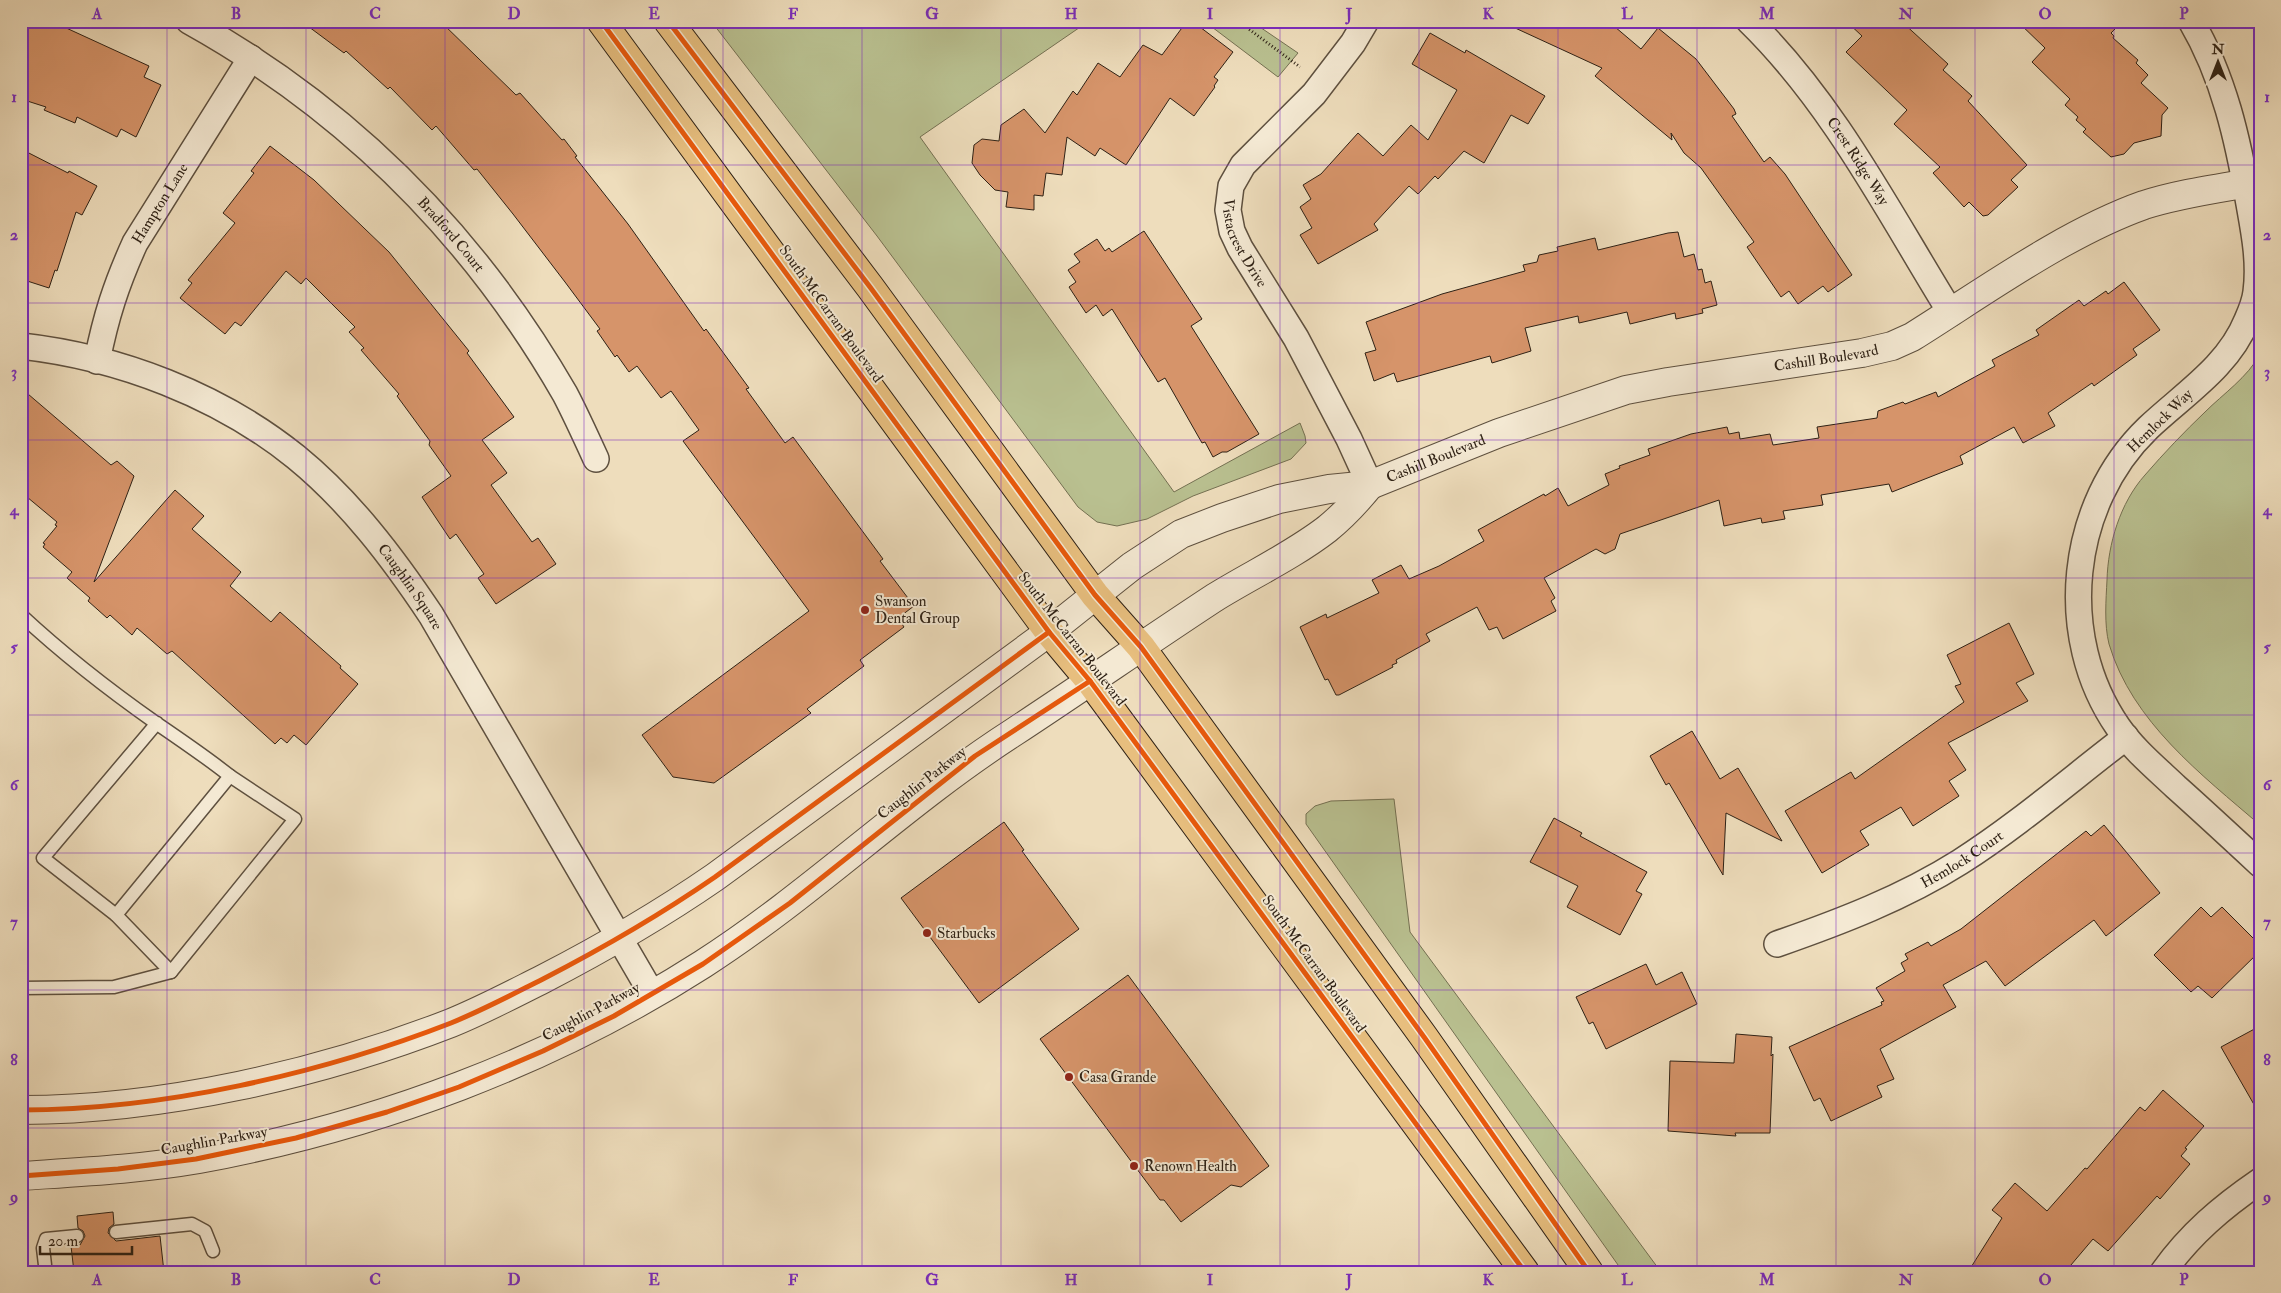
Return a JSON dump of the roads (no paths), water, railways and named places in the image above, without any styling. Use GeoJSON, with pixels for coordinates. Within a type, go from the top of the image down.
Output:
{"type":"FeatureCollection","features":[{"type":"Feature","properties":{"kind":"main road","name":"South McCarran Boulevard"},"geometry":{"type":"LineString","coordinates":[[601,21],[1049,632],[1090,681],[1525,1272]]}},
{"type":"Feature","properties":{"kind":"main road"},"geometry":{"type":"LineString","coordinates":[[668,21],[864,280],[1095,595],[1141,647],[1429,1045],[1589,1272]]}},
{"type":"Feature","properties":{"kind":"street","name":"Bradford Court"},"geometry":{"type":"LineString","coordinates":[[189,21],[251,58],[340,122],[433,213],[472,258],[525,330],[565,395],[596,459]]}},
{"type":"Feature","properties":{"kind":"street","name":"Vistacrest Drive"},"geometry":{"type":"LineString","coordinates":[[1366,21],[1353,43],[1322,83],[1271,139],[1243,165],[1231,186],[1228,210],[1232,231],[1240,248],[1296,338],[1349,439],[1370,485]]}},
{"type":"Feature","properties":{"kind":"street","name":"Crest Ridge Way"},"geometry":{"type":"LineString","coordinates":[[1749,21],[1799,77],[1832,120],[1951,312]]}},
{"type":"Feature","properties":{"kind":"street","name":"Hemlock Way"},"geometry":{"type":"LineString","coordinates":[[2191,21],[2200,36],[2224,95],[2252,183],[2257,257],[2256,293],[2247,321],[2230,351],[2205,379],[2147,429],[2122,459],[2102,490],[2089,526],[2081,565],[2078,601],[2081,638],[2089,670],[2101,699],[2126,737],[2144,758],[2260,864]]}},
{"type":"Feature","properties":{"kind":"street","name":"Hampton Lane"},"geometry":{"type":"LineString","coordinates":[[97,361],[106,314],[120,276],[135,244],[251,58]]}},
{"type":"Feature","properties":{"kind":"street","name":"Cashill Boulevard"},"geometry":{"type":"LineString","coordinates":[[1049,632],[1132,566],[1182,534],[1222,518],[1279,499],[1370,485],[1499,433],[1594,399],[1626,390],[1862,353],[1892,346],[1906,340],[2056,249],[2118,215],[2154,203],[2252,183]]}},
{"type":"Feature","properties":{"kind":"street","name":"Caughlin Square"},"geometry":{"type":"LineString","coordinates":[[21,346],[97,361],[140,372],[181,389],[242,420],[296,457],[352,510],[398,567],[431,615],[652,994]]}},
{"type":"Feature","properties":{"kind":"street","name":"Cashill Boulevard"},"geometry":{"type":"LineString","coordinates":[[1090,681],[1238,583],[1293,552],[1325,530],[1350,509],[1370,485]]}},
{"type":"Feature","properties":{"kind":"street"},"geometry":{"type":"LineString","coordinates":[[21,1110],[62,1110],[137,1103],[219,1089],[302,1070],[377,1048],[452,1022],[525,988],[663,913],[1049,632]]}},
{"type":"Feature","properties":{"kind":"street","name":"Caughlin Parkway"},"geometry":{"type":"LineString","coordinates":[[21,1176],[118,1169],[196,1159],[296,1138],[386,1112],[459,1087],[543,1051],[614,1016],[703,964],[790,903],[975,756],[1090,681]]}},
{"type":"Feature","properties":{"kind":"street","name":"Hemlock Court"},"geometry":{"type":"LineString","coordinates":[[1777,944],[1877,906],[1916,887],[1959,862],[2000,834],[2126,737]]}},
{"type":"Feature","properties":{"kind":"street"},"geometry":{"type":"LineString","coordinates":[[2163,1272],[2196,1230],[2223,1206],[2260,1180]]}},
{"type":"Feature","properties":{"kind":"lane"},"geometry":{"type":"LineString","coordinates":[[21,615],[92,676],[192,746],[230,776],[295,819],[170,972],[114,987],[21,988]]}},
{"type":"Feature","properties":{"kind":"lane"},"geometry":{"type":"LineString","coordinates":[[157,723],[43,858],[116,916],[170,972]]}},
{"type":"Feature","properties":{"kind":"lane"},"geometry":{"type":"LineString","coordinates":[[116,916],[230,776]]}},
{"type":"Feature","properties":{"kind":"lane"},"geometry":{"type":"LineString","coordinates":[[116,1232],[192,1224],[205,1231],[212,1252]]}},
{"type":"Feature","properties":{"kind":"lane"},"geometry":{"type":"LineString","coordinates":[[45,1265],[43,1248],[46,1239],[77,1236]]}},
{"type":"Feature","properties":{"kind":"place","name":"Swanson Dental Group"},"geometry":{"type":"Point","coordinates":[865,610]}},
{"type":"Feature","properties":{"kind":"place","name":"Starbucks"},"geometry":{"type":"Point","coordinates":[927,933]}},
{"type":"Feature","properties":{"kind":"place","name":"Casa Grande"},"geometry":{"type":"Point","coordinates":[1069,1077]}},
{"type":"Feature","properties":{"kind":"place","name":"Renown Health"},"geometry":{"type":"Point","coordinates":[1134,1166]}}]}
